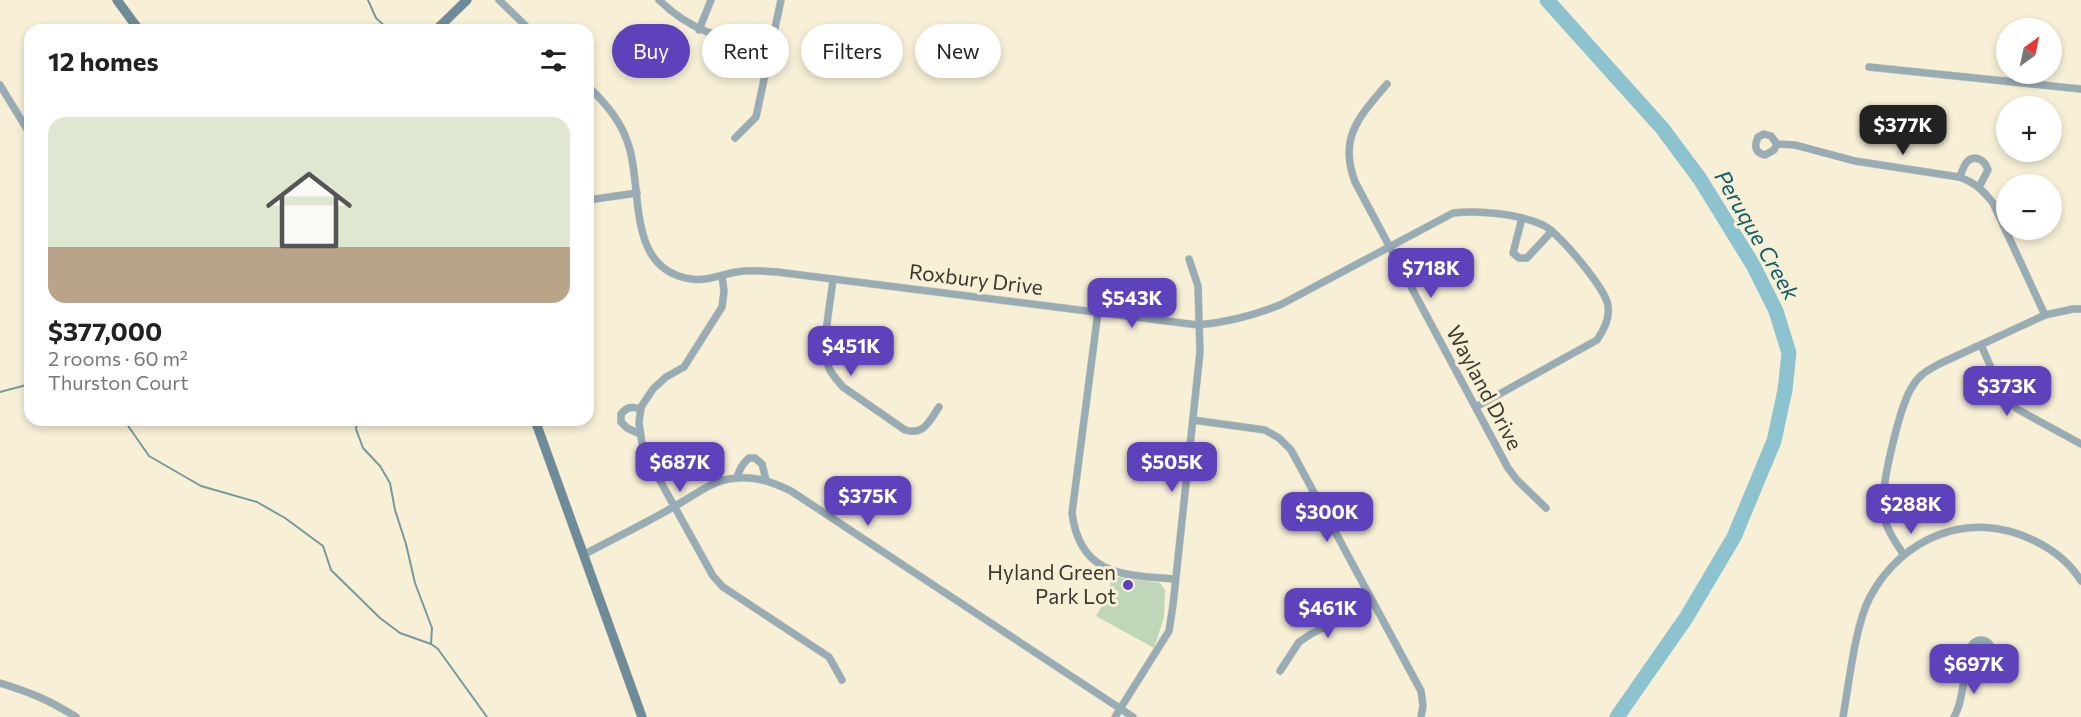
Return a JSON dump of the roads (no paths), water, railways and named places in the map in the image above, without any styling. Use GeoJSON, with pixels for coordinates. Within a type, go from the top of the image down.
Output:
{"type":"FeatureCollection","features":[{"type":"Feature","properties":{"kind":"main road"},"geometry":{"type":"LineString","coordinates":[[117,0],[135,24]]}},
{"type":"Feature","properties":{"kind":"main road"},"geometry":{"type":"LineString","coordinates":[[442,24],[467,0]]}},
{"type":"Feature","properties":{"kind":"main road"},"geometry":{"type":"LineString","coordinates":[[537,426],[642,717]]}},
{"type":"Feature","properties":{"kind":"street"},"geometry":{"type":"LineString","coordinates":[[499,0],[524,24]]}},
{"type":"Feature","properties":{"kind":"street"},"geometry":{"type":"LineString","coordinates":[[659,0],[687,23],[702,31]]}},
{"type":"Feature","properties":{"kind":"street"},"geometry":{"type":"LineString","coordinates":[[699,30],[711,0]]}},
{"type":"Feature","properties":{"kind":"street"},"geometry":{"type":"LineString","coordinates":[[776,24],[781,0]]}},
{"type":"Feature","properties":{"kind":"street"},"geometry":{"type":"LineString","coordinates":[[1869,67],[2081,89]]}},
{"type":"Feature","properties":{"kind":"street"},"geometry":{"type":"LineString","coordinates":[[735,138],[756,117],[764,78]]}},
{"type":"Feature","properties":{"kind":"street","name":"Wayland Drive"},"geometry":{"type":"LineString","coordinates":[[1387,84],[1355,125],[1349,142],[1348,160],[1355,182],[1508,468],[1546,508]]}},
{"type":"Feature","properties":{"kind":"street"},"geometry":{"type":"LineString","coordinates":[[0,85],[24,124]]}},
{"type":"Feature","properties":{"kind":"street","name":"Roxbury Drive"},"geometry":{"type":"LineString","coordinates":[[594,92],[621,124],[630,149],[642,233],[649,252],[659,265],[675,275],[690,279],[706,280],[744,271],[763,271],[1198,325],[1228,322],[1255,315],[1282,304],[1453,213],[1470,211],[1522,218],[1545,226],[1560,238],[1604,291],[1608,306],[1604,331],[1597,340],[1476,407]]}},
{"type":"Feature","properties":{"kind":"street"},"geometry":{"type":"LineString","coordinates":[[1777,144],[1795,145],[1855,161],[1959,177],[1971,181],[1993,203],[2044,315]]}},
{"type":"Feature","properties":{"kind":"street"},"geometry":{"type":"LineString","coordinates":[[1959,177],[1967,162],[1974,158],[1980,159],[1987,165],[1988,170],[1979,187]]}},
{"type":"Feature","properties":{"kind":"street"},"geometry":{"type":"LineString","coordinates":[[594,199],[637,193]]}},
{"type":"Feature","properties":{"kind":"street"},"geometry":{"type":"LineString","coordinates":[[1522,218],[1513,253],[1519,258],[1527,258],[1552,231]]}},
{"type":"Feature","properties":{"kind":"street"},"geometry":{"type":"LineString","coordinates":[[1115,717],[1169,631],[1200,352],[1198,286],[1189,259]]}},
{"type":"Feature","properties":{"kind":"street"},"geometry":{"type":"LineString","coordinates":[[722,276],[724,291],[722,307],[684,367],[666,377],[653,389],[641,409],[639,423],[643,450],[713,576],[723,587],[829,657],[842,680]]}},
{"type":"Feature","properties":{"kind":"street"},"geometry":{"type":"LineString","coordinates":[[833,279],[825,351],[829,368],[835,378],[843,387],[905,430],[912,432],[924,428],[939,407]]}},
{"type":"Feature","properties":{"kind":"street"},"geometry":{"type":"LineString","coordinates":[[1904,555],[1886,525],[1883,508],[1885,487],[1902,407],[1915,382],[1926,371],[2044,315],[2081,309]]}},
{"type":"Feature","properties":{"kind":"street"},"geometry":{"type":"LineString","coordinates":[[1098,312],[1072,513],[1076,537],[1089,554],[1107,569],[1126,575],[1175,579]]}},
{"type":"Feature","properties":{"kind":"street"},"geometry":{"type":"LineString","coordinates":[[1981,345],[1997,381],[2017,409],[2081,444]]}},
{"type":"Feature","properties":{"kind":"street"},"geometry":{"type":"LineString","coordinates":[[640,434],[627,428],[621,422],[621,414],[626,408],[633,406],[641,409]]}},
{"type":"Feature","properties":{"kind":"street"},"geometry":{"type":"LineString","coordinates":[[1193,420],[1265,430],[1279,438],[1291,450],[1421,691],[1423,706],[1421,717]]}},
{"type":"Feature","properties":{"kind":"street"},"geometry":{"type":"LineString","coordinates":[[737,478],[743,464],[749,458],[755,458],[762,464],[766,480]]}},
{"type":"Feature","properties":{"kind":"street"},"geometry":{"type":"LineString","coordinates":[[585,554],[726,479],[766,480],[791,491],[1132,717]]}},
{"type":"Feature","properties":{"kind":"street"},"geometry":{"type":"LineString","coordinates":[[1843,717],[1860,627],[1869,599],[1886,573],[1904,555],[1923,541],[1956,530],[1990,527],[2024,536],[2041,544],[2058,555],[2081,581]]}},
{"type":"Feature","properties":{"kind":"street"},"geometry":{"type":"LineString","coordinates":[[1280,671],[1299,642],[1373,602]]}},
{"type":"Feature","properties":{"kind":"street"},"geometry":{"type":"LineString","coordinates":[[1953,717],[1957,711],[1967,666],[1974,658]]}},
{"type":"Feature","properties":{"kind":"street"},"geometry":{"type":"LineString","coordinates":[[0,684],[24,690],[51,701],[76,717]]}},
{"type":"Feature","properties":{"kind":"waterway"},"geometry":{"type":"LineString","coordinates":[[368,0],[376,18],[382,24]]}},
{"type":"Feature","properties":{"kind":"waterway","name":"Peruque Creek"},"geometry":{"type":"LineString","coordinates":[[1547,0],[1662,128],[1700,179],[1753,265],[1776,311],[1789,353],[1785,390],[1774,441],[1734,537],[1686,618],[1617,717]]}},
{"type":"Feature","properties":{"kind":"waterway"},"geometry":{"type":"LineString","coordinates":[[0,392],[24,386]]}},
{"type":"Feature","properties":{"kind":"waterway"},"geometry":{"type":"LineString","coordinates":[[128,426],[149,456],[201,486],[257,502],[285,518],[323,546],[331,570],[380,618],[400,633],[431,644],[438,649],[487,717]]}},
{"type":"Feature","properties":{"kind":"waterway"},"geometry":{"type":"LineString","coordinates":[[356,426],[363,448],[380,466],[390,483],[415,583],[432,628],[431,644]]}},
{"type":"Feature","properties":{"kind":"place","name":"Hyland Green Park Lot"},"geometry":{"type":"Point","coordinates":[1128,585]}}]}
